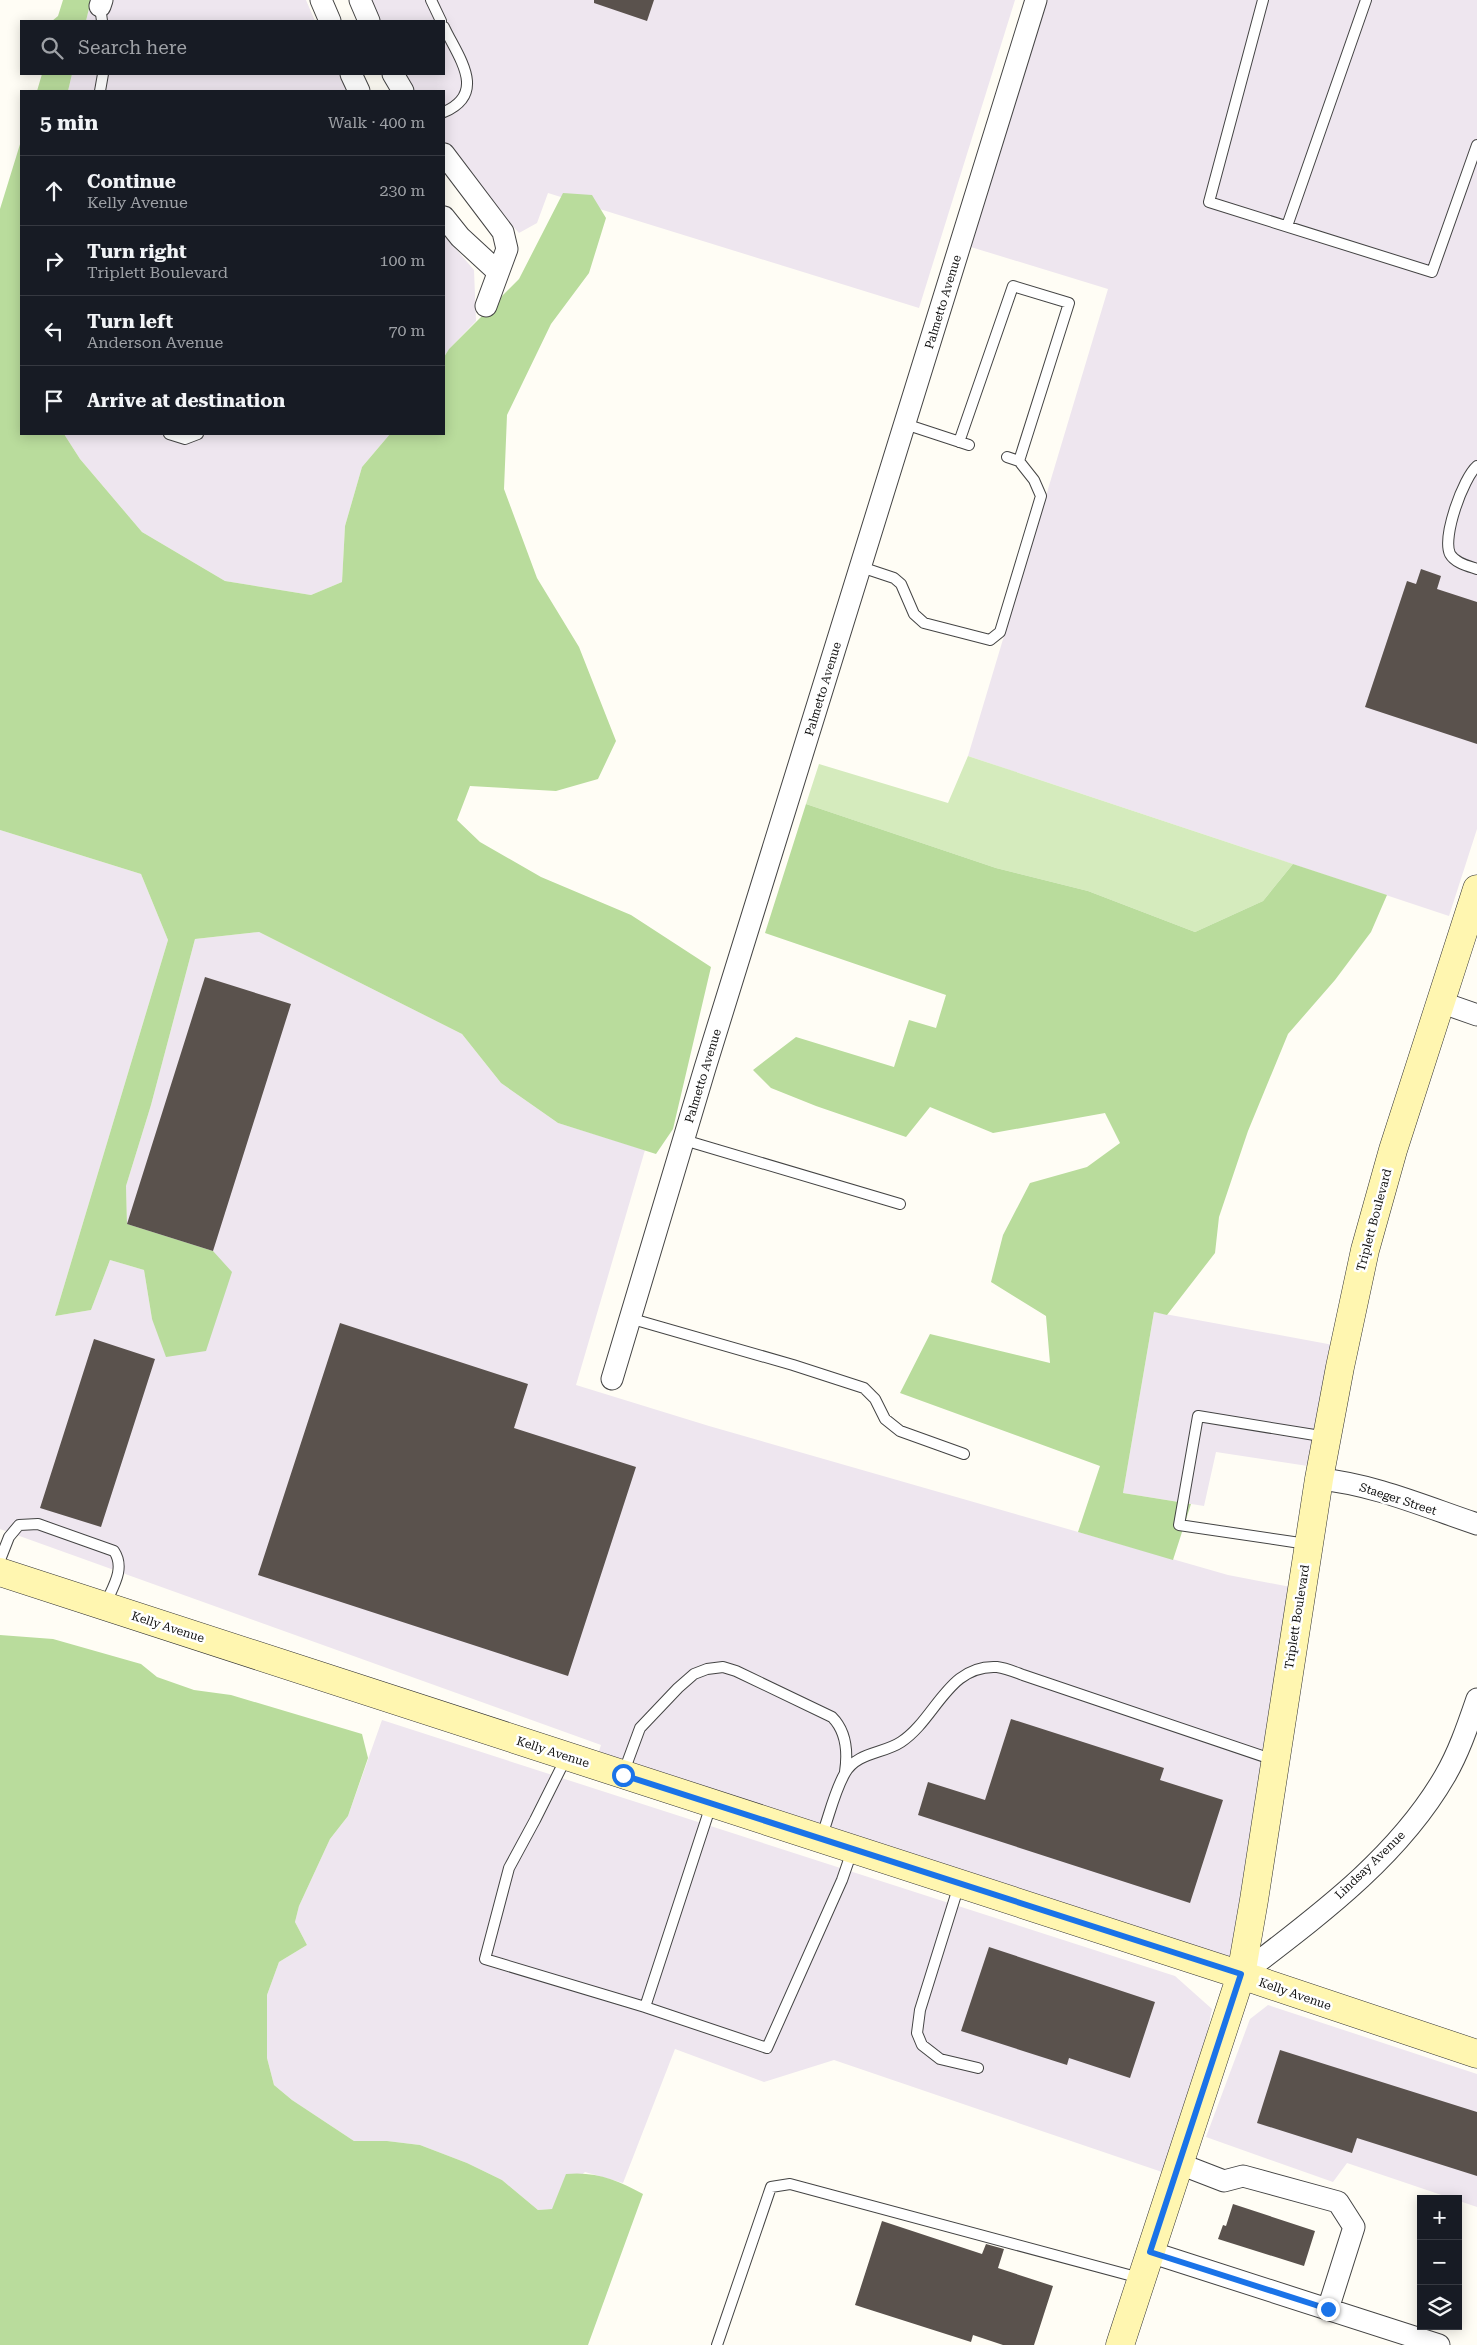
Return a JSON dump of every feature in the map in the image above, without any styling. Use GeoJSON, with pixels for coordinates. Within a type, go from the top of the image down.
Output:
{"type":"FeatureCollection","features":[{"type":"Feature","properties":{"kind":"main road","name":"Triplett Boulevard"},"geometry":{"type":"LineString","coordinates":[[1120,2345],[1241,1974],[1319,1479],[1365,1250],[1393,1150],[1477,889]]}},
{"type":"Feature","properties":{"kind":"main road","name":"Kelly Avenue"},"geometry":{"type":"LineString","coordinates":[[0,1572],[821,1840],[1241,1974],[1477,2054]]}},
{"type":"Feature","properties":{"kind":"street"},"geometry":{"type":"LineString","coordinates":[[321,0],[330,20]]}},
{"type":"Feature","properties":{"kind":"street"},"geometry":{"type":"LineString","coordinates":[[360,0],[369,20]]}},
{"type":"Feature","properties":{"kind":"street","name":"Palmetto Avenue"},"geometry":{"type":"LineString","coordinates":[[612,1379],[629,1318],[1036,0]]}},
{"type":"Feature","properties":{"kind":"street"},"geometry":{"type":"LineString","coordinates":[[351,75],[359,90]]}},
{"type":"Feature","properties":{"kind":"street"},"geometry":{"type":"LineString","coordinates":[[394,75],[402,90]]}},
{"type":"Feature","properties":{"kind":"street"},"geometry":{"type":"LineString","coordinates":[[445,155],[503,232],[507,249],[486,306]]}},
{"type":"Feature","properties":{"kind":"street"},"geometry":{"type":"LineString","coordinates":[[445,218],[460,237],[498,272]]}},
{"type":"Feature","properties":{"kind":"street"},"geometry":{"type":"LineString","coordinates":[[1440,1002],[1477,1015]]}},
{"type":"Feature","properties":{"kind":"street","name":"Staeger Street"},"geometry":{"type":"LineString","coordinates":[[1319,1479],[1339,1481],[1363,1487],[1477,1524]]}},
{"type":"Feature","properties":{"kind":"street","name":"Lindsay Avenue"},"geometry":{"type":"LineString","coordinates":[[1241,1974],[1316,1917],[1377,1862],[1410,1826],[1446,1774],[1460,1748],[1477,1699]]}},
{"type":"Feature","properties":{"kind":"street"},"geometry":{"type":"LineString","coordinates":[[1180,2164],[1224,2181],[1243,2176],[1338,2202],[1354,2227],[1328,2309]]}},
{"type":"Feature","properties":{"kind":"street"},"geometry":{"type":"LineString","coordinates":[[1150,2252],[1432,2344]]}},
{"type":"Feature","properties":{"kind":"lane"},"geometry":{"type":"LineString","coordinates":[[431,0],[441,20]]}},
{"type":"Feature","properties":{"kind":"lane"},"geometry":{"type":"LineString","coordinates":[[1263,0],[1209,202],[1432,272],[1477,145]]}},
{"type":"Feature","properties":{"kind":"lane"},"geometry":{"type":"LineString","coordinates":[[1287,226],[1366,0]]}},
{"type":"Feature","properties":{"kind":"lane"},"geometry":{"type":"LineString","coordinates":[[445,29],[466,72],[468,84],[465,96],[445,111]]}},
{"type":"Feature","properties":{"kind":"lane"},"geometry":{"type":"LineString","coordinates":[[100,90],[103,75]]}},
{"type":"Feature","properties":{"kind":"lane"},"geometry":{"type":"LineString","coordinates":[[905,424],[964,443],[1013,286],[1068,303],[1019,461]]}},
{"type":"Feature","properties":{"kind":"lane"},"geometry":{"type":"LineString","coordinates":[[172,435],[185,439],[195,435]]}},
{"type":"Feature","properties":{"kind":"lane"},"geometry":{"type":"LineString","coordinates":[[861,567],[894,578],[901,584],[914,614],[924,623],[990,640],[1000,632],[1041,496],[1034,480],[1019,461],[1007,457]]}},
{"type":"Feature","properties":{"kind":"lane"},"geometry":{"type":"LineString","coordinates":[[1477,466],[1465,482],[1448,538],[1450,554],[1459,562],[1477,569]]}},
{"type":"Feature","properties":{"kind":"lane"},"geometry":{"type":"LineString","coordinates":[[684,1140],[900,1204]]}},
{"type":"Feature","properties":{"kind":"lane"},"geometry":{"type":"LineString","coordinates":[[629,1318],[793,1365],[864,1388],[875,1399],[885,1419],[900,1430],[964,1454]]}},
{"type":"Feature","properties":{"kind":"lane"},"geometry":{"type":"LineString","coordinates":[[1308,1544],[1179,1524],[1198,1416],[1327,1436]]}},
{"type":"Feature","properties":{"kind":"lane"},"geometry":{"type":"LineString","coordinates":[[0,1560],[9,1537],[19,1525],[38,1524],[114,1551],[120,1560],[119,1572],[104,1606]]}},
{"type":"Feature","properties":{"kind":"lane"},"geometry":{"type":"LineString","coordinates":[[623,1775],[640,1728],[694,1674],[713,1667],[736,1671],[832,1717],[838,1723],[846,1742],[848,1755],[845,1773],[821,1840]]}},
{"type":"Feature","properties":{"kind":"lane"},"geometry":{"type":"LineString","coordinates":[[845,1773],[855,1761],[901,1742],[921,1723],[957,1679],[976,1670],[997,1667],[1275,1760]]}},
{"type":"Feature","properties":{"kind":"lane"},"geometry":{"type":"LineString","coordinates":[[566,1757],[536,1820],[509,1868],[485,1959],[646,2007],[767,2048],[842,1880],[853,1850]]}},
{"type":"Feature","properties":{"kind":"lane"},"geometry":{"type":"LineString","coordinates":[[646,2007],[712,1804]]}},
{"type":"Feature","properties":{"kind":"lane"},"geometry":{"type":"LineString","coordinates":[[959,1884],[920,2010],[917,2033],[922,2045],[940,2059],[978,2068]]}},
{"type":"Feature","properties":{"kind":"lane"},"geometry":{"type":"LineString","coordinates":[[717,2345],[771,2188],[790,2184],[1141,2278]]}},
{"type":"Feature","properties":{"kind":"shaded area"},"geometry":{"type":"Polygon","coordinates":[[[91,0],[306,0],[315,20],[86,20],[91,0]]]}},
{"type":"Feature","properties":{"kind":"shaded area"},"geometry":{"type":"Polygon","coordinates":[[[371,0],[1015,0],[919,308],[548,193],[537,223],[519,233],[484,195],[445,142],[445,90],[411,90],[402,75],[445,75],[445,20],[379,20],[371,0]]]}},
{"type":"Feature","properties":{"kind":"shaded area"},"geometry":{"type":"Polygon","coordinates":[[[1036,0],[1477,0],[1477,829],[1449,916],[968,756],[1108,289],[961,244],[1036,0]]]}},
{"type":"Feature","properties":{"kind":"shaded area"},"geometry":{"type":"Polygon","coordinates":[[[72,75],[339,75],[347,90],[68,90],[72,75]]]}},
{"type":"Feature","properties":{"kind":"shaded area"},"geometry":{"type":"Polygon","coordinates":[[[445,236],[474,270],[476,321],[445,355],[445,236]]]}},
{"type":"Feature","properties":{"kind":"shaded area"},"geometry":{"type":"Polygon","coordinates":[[[65,435],[389,435],[362,467],[345,526],[342,582],[311,595],[225,581],[142,532],[80,459],[65,435]]]}},
{"type":"Feature","properties":{"kind":"shaded area"},"geometry":{"type":"Polygon","coordinates":[[[0,830],[141,874],[168,940],[55,1316],[91,1310],[110,1260],[144,1270],[152,1319],[206,1351],[127,1224],[126,1186],[151,1105],[195,939],[259,932],[462,1034],[501,1083],[558,1123],[645,1150],[576,1385],[709,1426],[1228,1575],[1301,1589],[1241,1975],[594,1766],[601,1745],[0,1529],[0,830]]]}},
{"type":"Feature","properties":{"kind":"shaded area"},"geometry":{"type":"Polygon","coordinates":[[[1154,1312],[1344,1347],[1321,1468],[1216,1452],[1204,1506],[1123,1493],[1154,1312]]]}},
{"type":"Feature","properties":{"kind":"shaded area"},"geometry":{"type":"Polygon","coordinates":[[[382,1720],[1175,1976],[1212,2009],[1197,2084],[1162,2172],[834,2060],[764,2082],[675,2049],[623,2183],[585,2172],[559,2195],[552,2209],[538,2210],[502,2180],[467,2163],[420,2145],[387,2141],[354,2141],[292,2100],[274,2085],[267,2058],[267,1995],[279,1962],[307,1945],[295,1922],[299,1906],[330,1839],[348,1816],[382,1720]]]}},
{"type":"Feature","properties":{"kind":"shaded area"},"geometry":{"type":"Polygon","coordinates":[[[1268,2005],[1477,2074],[1477,2207],[1462,2202],[1462,2195],[1442,2195],[1347,2163],[1333,2182],[1206,2137],[1250,2019],[1268,2005]]]}},
{"type":"Feature","properties":{"kind":"green space"},"geometry":{"type":"Polygon","coordinates":[[[63,0],[91,0],[86,20],[53,20],[58,16],[63,0]]]}},
{"type":"Feature","properties":{"kind":"green space"},"geometry":{"type":"Polygon","coordinates":[[[42,75],[72,75],[68,90],[37,90],[42,75]]]}},
{"type":"Feature","properties":{"kind":"green space"},"geometry":{"type":"Polygon","coordinates":[[[20,144],[20,435],[65,435],[80,459],[142,532],[225,581],[311,595],[342,582],[345,526],[362,467],[389,435],[445,435],[445,355],[449,349],[519,279],[563,193],[592,195],[606,218],[589,273],[551,324],[507,415],[504,489],[537,578],[579,647],[616,741],[598,779],[556,791],[470,786],[457,820],[480,842],[541,877],[631,915],[711,967],[673,1129],[656,1154],[558,1123],[501,1083],[462,1034],[259,932],[195,939],[151,1105],[126,1186],[127,1224],[213,1251],[232,1272],[206,1351],[166,1357],[152,1319],[144,1270],[110,1260],[91,1310],[55,1316],[168,940],[141,874],[0,830],[0,209],[20,144]]]}},
{"type":"Feature","properties":{"kind":"green space"},"geometry":{"type":"Polygon","coordinates":[[[968,756],[1293,864],[1263,901],[1195,932],[1088,891],[996,868],[806,804],[819,764],[948,803],[968,756]]]}},
{"type":"Feature","properties":{"kind":"green space"},"geometry":{"type":"Polygon","coordinates":[[[806,804],[996,868],[1088,891],[1195,932],[1263,901],[1293,864],[1387,895],[1371,932],[1335,980],[1288,1034],[1248,1131],[1219,1217],[1215,1253],[1167,1315],[1154,1312],[1123,1493],[1191,1504],[1173,1560],[1078,1532],[1100,1466],[900,1393],[930,1334],[1050,1363],[1046,1316],[991,1282],[1003,1235],[1030,1183],[1087,1167],[1120,1143],[1105,1113],[993,1133],[930,1107],[906,1137],[816,1106],[771,1088],[753,1070],[796,1037],[894,1067],[909,1020],[936,1028],[946,995],[765,933],[806,804]]]}},
{"type":"Feature","properties":{"kind":"green space"},"geometry":{"type":"Polygon","coordinates":[[[0,1635],[53,1639],[141,1664],[157,1677],[194,1690],[231,1695],[362,1734],[368,1758],[348,1816],[330,1839],[299,1906],[295,1922],[307,1945],[279,1962],[267,1995],[267,2058],[274,2085],[292,2100],[354,2141],[387,2141],[420,2145],[467,2163],[502,2180],[538,2210],[552,2209],[566,2174],[597,2175],[643,2194],[588,2345],[0,2345],[0,1635]]]}},
{"type":"Feature","properties":{"kind":"building"},"geometry":{"type":"Polygon","coordinates":[[[594,0],[654,0],[647,21],[594,3],[594,0]]]}},
{"type":"Feature","properties":{"kind":"building"},"geometry":{"type":"Polygon","coordinates":[[[1421,569],[1441,576],[1437,589],[1477,602],[1477,744],[1365,707],[1407,581],[1416,584],[1421,569]]]}},
{"type":"Feature","properties":{"kind":"building"},"geometry":{"type":"Polygon","coordinates":[[[205,977],[291,1004],[213,1251],[127,1224],[205,977]]]}},
{"type":"Feature","properties":{"kind":"building"},"geometry":{"type":"Polygon","coordinates":[[[340,1323],[528,1384],[514,1428],[636,1467],[568,1676],[258,1575],[340,1323]]]}},
{"type":"Feature","properties":{"kind":"building"},"geometry":{"type":"Polygon","coordinates":[[[94,1339],[155,1359],[101,1527],[40,1508],[94,1339]]]}},
{"type":"Feature","properties":{"kind":"building"},"geometry":{"type":"Polygon","coordinates":[[[1011,1719],[1164,1768],[1160,1780],[1223,1800],[1190,1903],[918,1815],[928,1782],[985,1800],[1011,1719]]]}},
{"type":"Feature","properties":{"kind":"building"},"geometry":{"type":"Polygon","coordinates":[[[989,1947],[1155,2002],[1130,2078],[1069,2058],[1067,2065],[961,2031],[989,1947]]]}},
{"type":"Feature","properties":{"kind":"building"},"geometry":{"type":"Polygon","coordinates":[[[1280,2050],[1477,2112],[1477,2176],[1357,2138],[1352,2153],[1257,2123],[1280,2050]]]}},
{"type":"Feature","properties":{"kind":"building"},"geometry":{"type":"Polygon","coordinates":[[[1233,2204],[1315,2231],[1304,2266],[1218,2239],[1223,2225],[1226,2226],[1233,2204]]]}},
{"type":"Feature","properties":{"kind":"building"},"geometry":{"type":"Polygon","coordinates":[[[882,2221],[982,2254],[986,2244],[1004,2249],[998,2268],[1053,2286],[1034,2345],[1003,2345],[973,2335],[971,2342],[855,2305],[882,2221]]]}},
{"type":"Feature","properties":{"kind":"route"},"geometry":{"type":"LineString","coordinates":[[623,1775],[1164,1951],[1241,1974],[1150,2252],[1328,2309]]}}]}
